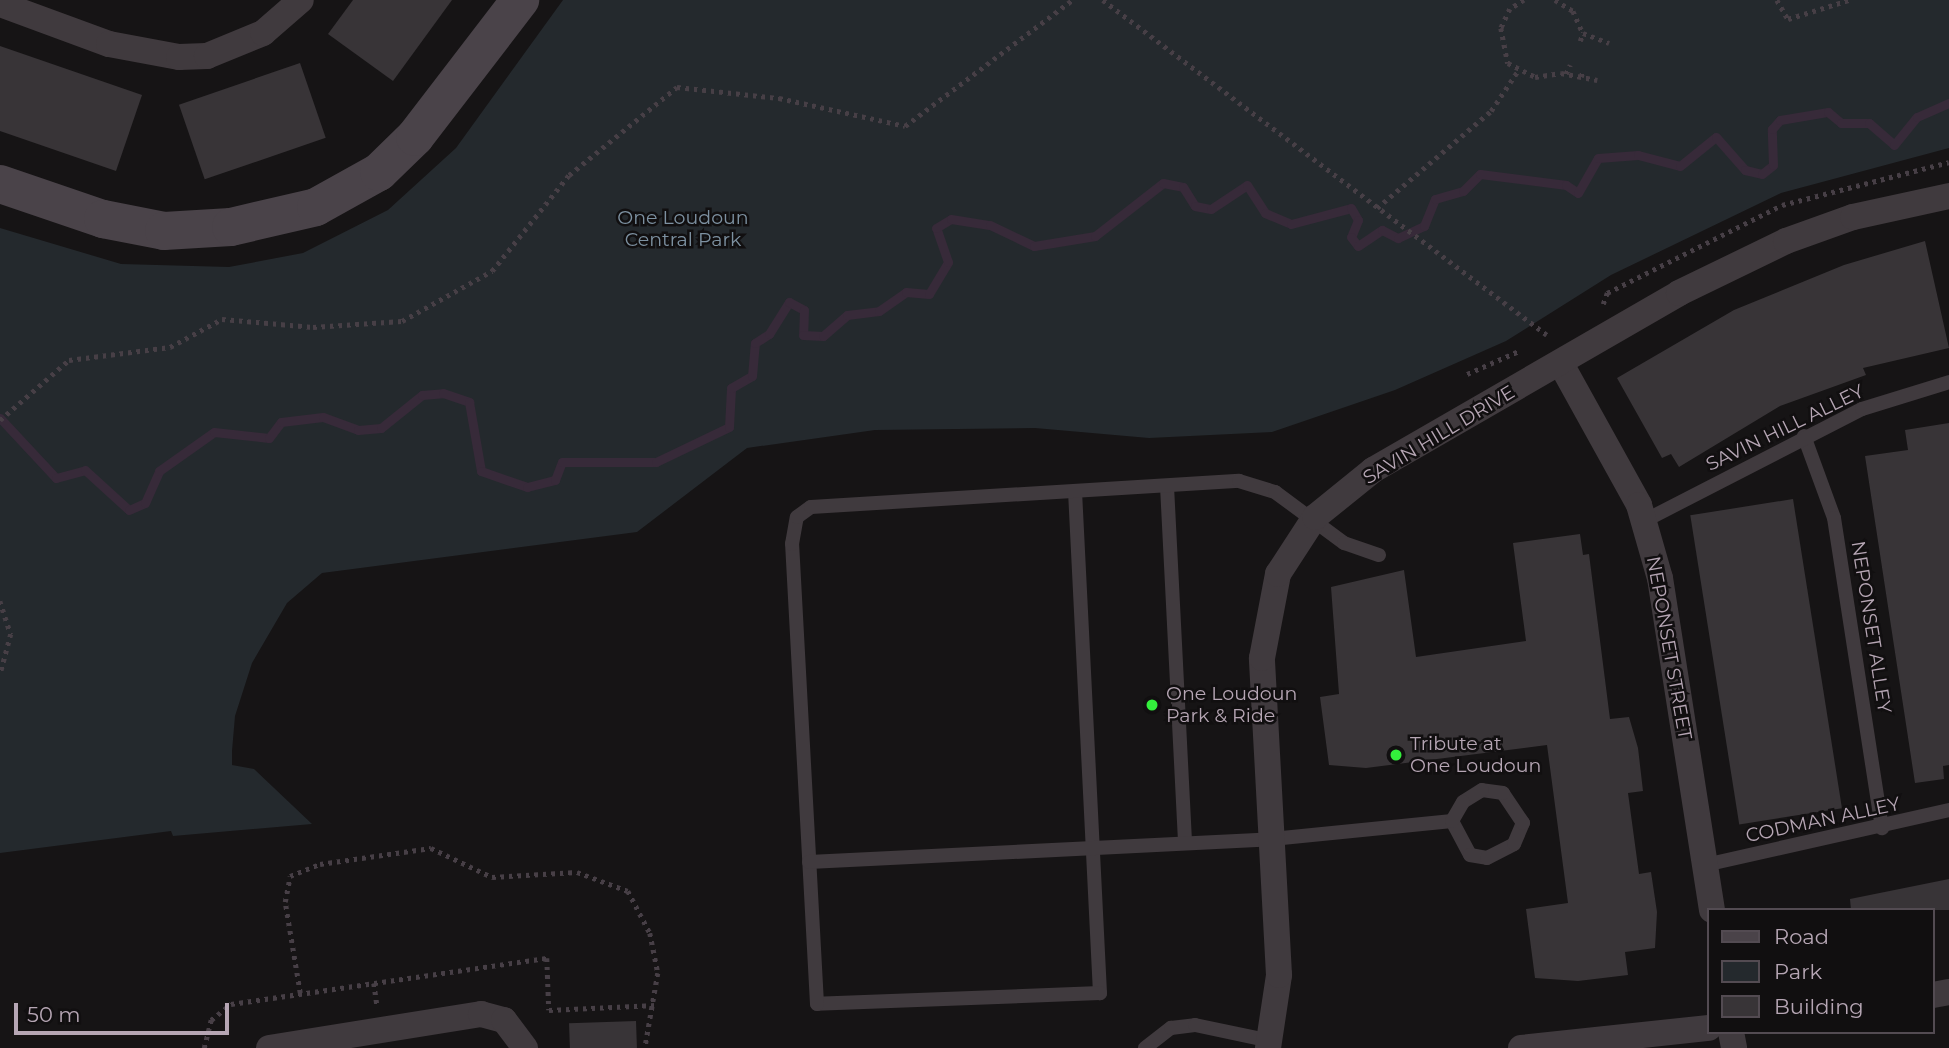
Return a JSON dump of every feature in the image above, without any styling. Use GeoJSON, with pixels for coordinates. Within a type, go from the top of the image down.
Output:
{"type":"FeatureCollection","features":[{"type":"Feature","properties":{"kind":"street"},"geometry":{"type":"LineString","coordinates":[[0,4],[109,44],[179,57],[207,56],[263,33],[301,0]]}},
{"type":"Feature","properties":{"kind":"street"},"geometry":{"type":"LineString","coordinates":[[0,184],[103,219],[164,231],[232,228],[316,207],[379,172],[415,137],[520,0]]}},
{"type":"Feature","properties":{"kind":"street","name":"SAVIN HILL DRIVE"},"geometry":{"type":"LineString","coordinates":[[1275,1046],[1279,975],[1262,657],[1267,613],[1278,574],[1315,517],[1373,470],[1561,364],[1679,293],[1786,241],[1853,217],[1949,196]]}},
{"type":"Feature","properties":{"kind":"street","name":"NEPONSET STREET"},"geometry":{"type":"LineString","coordinates":[[1561,364],[1644,521],[1660,578],[1712,908]]}},
{"type":"Feature","properties":{"kind":"street"},"geometry":{"type":"LineString","coordinates":[[269,1048],[481,1014],[504,1020],[525,1048]]}},
{"type":"Feature","properties":{"kind":"street"},"geometry":{"type":"LineString","coordinates":[[1521,1048],[1708,1028]]}},
{"type":"Feature","properties":{"kind":"lane","name":"SAVIN HILL ALLEY"},"geometry":{"type":"LineString","coordinates":[[1644,521],[1804,436],[1949,382]]}},
{"type":"Feature","properties":{"kind":"lane","name":"NEPONSET ALLEY"},"geometry":{"type":"LineString","coordinates":[[1804,436],[1835,518],[1882,828]]}},
{"type":"Feature","properties":{"kind":"lane"},"geometry":{"type":"LineString","coordinates":[[1075,491],[1100,993],[817,1004],[792,544],[797,517],[811,507],[1239,481],[1275,492],[1315,517],[1344,543],[1378,555]]}},
{"type":"Feature","properties":{"kind":"lane"},"geometry":{"type":"LineString","coordinates":[[1167,486],[1185,843]]}},
{"type":"Feature","properties":{"kind":"lane"},"geometry":{"type":"LineString","coordinates":[[1482,790],[1503,793],[1515,805],[1523,823],[1514,844],[1487,858],[1470,855],[1452,821],[1463,802],[1482,790]]}},
{"type":"Feature","properties":{"kind":"lane","name":"CODMAN ALLEY"},"geometry":{"type":"LineString","coordinates":[[1705,865],[1882,828],[1949,810]]}},
{"type":"Feature","properties":{"kind":"lane"},"geometry":{"type":"LineString","coordinates":[[809,862],[1272,839],[1452,821]]}},
{"type":"Feature","properties":{"kind":"lane"},"geometry":{"type":"LineString","coordinates":[[1145,1048],[1171,1028],[1195,1025],[1275,1046]]}},
{"type":"Feature","properties":{"kind":"path"},"geometry":{"type":"LineString","coordinates":[[0,420],[69,360],[170,347],[222,319],[313,327],[402,321],[492,271],[569,175],[677,87],[779,98],[894,125],[920,116],[1072,0]]}},
{"type":"Feature","properties":{"kind":"path"},"geometry":{"type":"LineString","coordinates":[[1103,0],[1421,243],[1547,335]]}},
{"type":"Feature","properties":{"kind":"path"},"geometry":{"type":"LineString","coordinates":[[1517,72],[1500,40],[1510,9],[1524,0]]}},
{"type":"Feature","properties":{"kind":"path"},"geometry":{"type":"LineString","coordinates":[[1555,0],[1563,1],[1583,33],[1606,44]]}},
{"type":"Feature","properties":{"kind":"path"},"geometry":{"type":"LineString","coordinates":[[1776,0],[1788,19],[1849,0]]}},
{"type":"Feature","properties":{"kind":"path"},"geometry":{"type":"LineString","coordinates":[[1580,41],[1583,33]]}},
{"type":"Feature","properties":{"kind":"path"},"geometry":{"type":"LineString","coordinates":[[1591,45],[1593,38]]}},
{"type":"Feature","properties":{"kind":"path"},"geometry":{"type":"LineString","coordinates":[[1566,74],[1570,65]]}},
{"type":"Feature","properties":{"kind":"path"},"geometry":{"type":"LineString","coordinates":[[1581,77],[1583,70]]}},
{"type":"Feature","properties":{"kind":"path"},"geometry":{"type":"LineString","coordinates":[[1377,208],[1491,111],[1517,72]]}},
{"type":"Feature","properties":{"kind":"path"},"geometry":{"type":"LineString","coordinates":[[1517,72],[1596,77]]}},
{"type":"Feature","properties":{"kind":"path"},"geometry":{"type":"LineString","coordinates":[[0,601],[12,634],[0,675]]}},
{"type":"Feature","properties":{"kind":"path"},"geometry":{"type":"LineString","coordinates":[[300,993],[285,902],[290,876],[320,864],[431,848],[492,877],[577,872],[628,891],[650,933],[656,1005],[645,1048]]}},
{"type":"Feature","properties":{"kind":"path"},"geometry":{"type":"LineString","coordinates":[[204,1048],[219,1009],[300,993],[547,958],[549,1010],[656,1005]]}},
{"type":"Feature","properties":{"kind":"green space","name":"One Loudoun Central Park"},"geometry":{"type":"Polygon","coordinates":[[[563,0],[1949,0],[1949,148],[1781,193],[1611,275],[1506,341],[1395,390],[1272,432],[1149,438],[1035,428],[875,430],[747,448],[637,532],[322,573],[287,603],[252,663],[235,716],[232,751],[232,765],[254,769],[312,824],[173,836],[171,831],[0,853],[0,228],[121,264],[229,267],[303,253],[388,210],[456,148],[563,0]]]}},
{"type":"Feature","properties":{"kind":"building"},"geometry":{"type":"Polygon","coordinates":[[[353,0],[452,0],[393,81],[328,34],[353,0]]]}},
{"type":"Feature","properties":{"kind":"building"},"geometry":{"type":"Polygon","coordinates":[[[0,46],[142,95],[116,171],[0,131],[0,46]]]}},
{"type":"Feature","properties":{"kind":"building"},"geometry":{"type":"Polygon","coordinates":[[[300,63],[326,138],[205,179],[179,105],[300,63]]]}},
{"type":"Feature","properties":{"kind":"building"},"geometry":{"type":"Polygon","coordinates":[[[1925,241],[1949,348],[1863,368],[1866,375],[1780,406],[1679,467],[1671,454],[1662,458],[1617,378],[1734,310],[1844,265],[1925,241]]]}},
{"type":"Feature","properties":{"kind":"building"},"geometry":{"type":"Polygon","coordinates":[[[1949,423],[1949,765],[1943,766],[1944,779],[1915,783],[1865,456],[1908,450],[1905,430],[1949,423]]]}},
{"type":"Feature","properties":{"kind":"building"},"geometry":{"type":"Polygon","coordinates":[[[1793,499],[1842,808],[1739,824],[1690,515],[1793,499]]]}},
{"type":"Feature","properties":{"kind":"building","name":"Tribute at One Loudoun"},"geometry":{"type":"Polygon","coordinates":[[[1580,534],[1583,555],[1589,554],[1610,719],[1629,717],[1638,748],[1643,791],[1628,793],[1639,874],[1651,872],[1657,912],[1655,948],[1625,952],[1628,975],[1578,981],[1535,978],[1526,909],[1568,903],[1547,745],[1366,768],[1329,765],[1320,697],[1339,694],[1331,587],[1404,570],[1416,657],[1526,641],[1513,543],[1580,534]]]}},
{"type":"Feature","properties":{"kind":"building"},"geometry":{"type":"Polygon","coordinates":[[[1949,879],[1949,910],[1851,908],[1850,899],[1949,879]]]}},
{"type":"Feature","properties":{"kind":"building"},"geometry":{"type":"Polygon","coordinates":[[[636,1021],[637,1048],[570,1048],[569,1023],[636,1021]]]}},
{"type":"Feature","properties":{"kind":"waterway"},"geometry":{"type":"LineString","coordinates":[[0,418],[56,478],[85,470],[129,510],[145,503],[159,471],[214,432],[269,438],[281,422],[323,417],[358,430],[381,428],[422,395],[443,393],[469,402],[481,471],[527,487],[555,480],[562,462],[656,462],[729,427],[731,388],[752,376],[755,343],[769,334],[789,302],[804,310],[803,335],[823,336],[847,315],[879,311],[906,292],[929,294],[948,262],[936,228],[951,219],[990,225],[1034,246],[1095,236],[1163,183],[1183,187],[1195,206],[1211,209],[1247,185],[1265,213],[1291,224],[1351,208],[1358,220],[1351,237],[1358,246],[1382,230],[1398,238],[1424,226],[1435,199],[1463,191],[1480,174],[1566,185],[1578,193],[1598,158],[1638,155],[1680,166],[1716,137],[1745,170],[1762,174],[1773,165],[1772,129],[1780,120],[1828,112],[1841,123],[1869,123],[1894,145],[1917,117],[1949,103]]}},
{"type":"Feature","properties":{"kind":"place","name":"One Loudoun Park & Ride"},"geometry":{"type":"Point","coordinates":[1152,705]}},
{"type":"Feature","properties":{"kind":"place","name":"Tribute at One Loudoun"},"geometry":{"type":"Point","coordinates":[1396,755]}}]}
